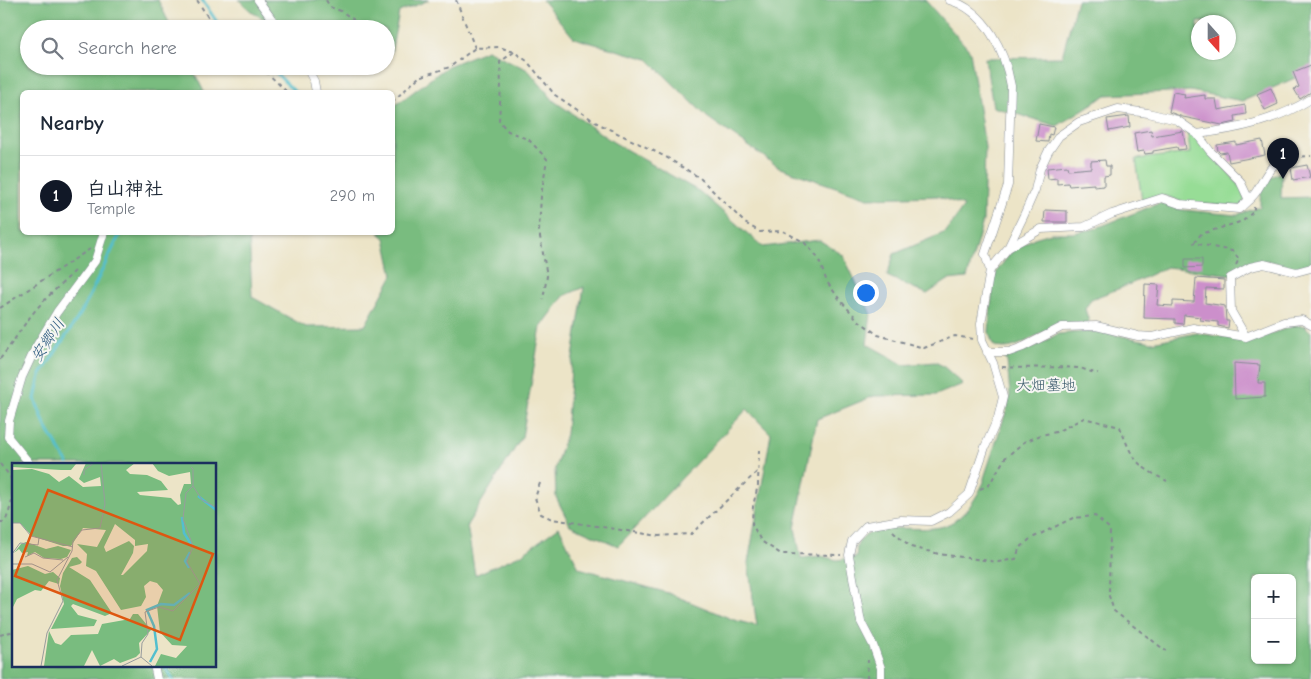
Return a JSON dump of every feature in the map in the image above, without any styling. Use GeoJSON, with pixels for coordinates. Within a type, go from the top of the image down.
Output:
{"type":"FeatureCollection","features":[{"type":"Feature","properties":{"kind":"street"},"geometry":{"type":"LineString","coordinates":[[258,0],[272,20]]}},
{"type":"Feature","properties":{"kind":"street"},"geometry":{"type":"LineString","coordinates":[[881,679],[881,668],[873,645],[861,622],[848,555],[852,542],[866,526],[901,520],[931,520],[949,512],[969,494],[985,447],[998,418],[1003,397],[993,363],[982,340],[981,324],[990,270],[985,254],[1008,185],[1011,86],[1008,70],[1000,49],[988,29],[980,18],[950,0]]}},
{"type":"Feature","properties":{"kind":"street"},"geometry":{"type":"LineString","coordinates":[[311,75],[316,90]]}},
{"type":"Feature","properties":{"kind":"street"},"geometry":{"type":"LineString","coordinates":[[1197,134],[1248,126],[1281,114],[1311,99]]}},
{"type":"Feature","properties":{"kind":"street"},"geometry":{"type":"LineString","coordinates":[[990,270],[1008,248],[1035,190],[1040,169],[1048,152],[1059,136],[1078,122],[1118,109],[1148,113],[1177,120],[1197,134],[1210,151],[1240,181],[1248,200]]}},
{"type":"Feature","properties":{"kind":"street"},"geometry":{"type":"LineString","coordinates":[[1008,248],[1041,229],[1084,227],[1112,214],[1162,198],[1180,204],[1239,209],[1256,192],[1261,181],[1275,163],[1287,157]]}},
{"type":"Feature","properties":{"kind":"street"},"geometry":{"type":"LineString","coordinates":[[29,463],[8,437],[8,421],[22,377],[37,345],[57,312],[95,261],[103,235]]}},
{"type":"Feature","properties":{"kind":"street"},"geometry":{"type":"LineString","coordinates":[[1246,336],[1231,311],[1230,278],[1250,267],[1264,264],[1296,272],[1311,268]]}},
{"type":"Feature","properties":{"kind":"street"},"geometry":{"type":"LineString","coordinates":[[987,352],[1009,352],[1024,347],[1062,327],[1096,326],[1138,336],[1152,337],[1193,328],[1246,336],[1284,322],[1302,320],[1311,325]]}},
{"type":"Feature","properties":{"kind":"street"},"geometry":{"type":"LineString","coordinates":[[154,666],[157,679]]}},
{"type":"Feature","properties":{"kind":"path"},"geometry":{"type":"LineString","coordinates":[[197,0],[210,20]]}},
{"type":"Feature","properties":{"kind":"path"},"geometry":{"type":"LineString","coordinates":[[326,0],[330,7],[341,11],[353,20]]}},
{"type":"Feature","properties":{"kind":"path"},"geometry":{"type":"LineString","coordinates":[[456,0],[475,48]]}},
{"type":"Feature","properties":{"kind":"path"},"geometry":{"type":"LineString","coordinates":[[395,99],[419,77],[450,67],[475,48],[499,47],[514,52],[527,60],[554,95],[597,123],[666,157],[700,178],[745,223],[760,232],[783,231],[804,242],[818,258],[827,282],[840,300],[858,320],[878,335],[924,348],[955,336],[982,340]]}},
{"type":"Feature","properties":{"kind":"path"},"geometry":{"type":"LineString","coordinates":[[514,52],[500,62],[499,121],[508,131],[529,140],[547,159],[541,196],[539,231],[547,276],[543,299]]}},
{"type":"Feature","properties":{"kind":"path"},"geometry":{"type":"LineString","coordinates":[[269,75],[285,90]]}},
{"type":"Feature","properties":{"kind":"path"},"geometry":{"type":"LineString","coordinates":[[1287,157],[1311,156]]}},
{"type":"Feature","properties":{"kind":"path"},"geometry":{"type":"LineString","coordinates":[[1230,278],[1239,258],[1232,251],[1194,243],[1201,234],[1243,221],[1254,211],[1256,192]]}},
{"type":"Feature","properties":{"kind":"path"},"geometry":{"type":"LineString","coordinates":[[0,308],[91,248],[87,256]]}},
{"type":"Feature","properties":{"kind":"path"},"geometry":{"type":"LineString","coordinates":[[0,359],[43,302],[82,264]]}},
{"type":"Feature","properties":{"kind":"path"},"geometry":{"type":"LineString","coordinates":[[993,363],[1001,367],[1015,368],[1048,366],[1082,368],[1098,373]]}},
{"type":"Feature","properties":{"kind":"path"},"geometry":{"type":"LineString","coordinates":[[969,494],[989,486],[1005,458],[1024,442],[1056,432],[1084,418],[1120,427],[1130,452],[1143,469],[1167,481]]}},
{"type":"Feature","properties":{"kind":"path"},"geometry":{"type":"LineString","coordinates":[[759,450],[759,470],[752,524],[761,541],[781,554],[848,555]]}},
{"type":"Feature","properties":{"kind":"path"},"geometry":{"type":"LineString","coordinates":[[0,464],[10,477],[12,488]]}},
{"type":"Feature","properties":{"kind":"path"},"geometry":{"type":"LineString","coordinates":[[540,483],[535,498],[541,514],[552,519],[659,536],[691,534],[759,470]]}},
{"type":"Feature","properties":{"kind":"path"},"geometry":{"type":"LineString","coordinates":[[0,522],[5,522],[12,498]]}},
{"type":"Feature","properties":{"kind":"path"},"geometry":{"type":"LineString","coordinates":[[884,522],[911,547],[939,554],[998,562],[1016,559],[1019,549],[1030,539],[1074,518],[1095,516],[1110,529],[1109,596],[1114,611],[1166,651]]}},
{"type":"Feature","properties":{"kind":"green space","name":"大畑墓地"},"geometry":{"type":"Polygon","coordinates":[[[0,0],[158,0],[168,20],[20,20],[20,75],[196,75],[203,90],[20,90],[20,235],[249,235],[252,297],[306,327],[365,326],[393,275],[385,238],[381,235],[395,235],[395,106],[448,66],[487,50],[528,70],[554,101],[613,142],[700,192],[763,247],[819,240],[843,255],[871,314],[867,344],[904,365],[935,362],[943,366],[963,384],[936,395],[874,396],[817,419],[795,528],[801,558],[821,556],[837,560],[856,557],[859,542],[866,535],[875,531],[899,528],[937,528],[947,525],[960,517],[973,501],[984,482],[1008,406],[1010,394],[1007,361],[1004,359],[1034,347],[1058,334],[1096,331],[1152,342],[1197,333],[1243,340],[1254,339],[1297,325],[1305,326],[1311,332],[1311,679],[0,679],[0,0]],[[584,287],[564,296],[541,327],[522,437],[467,525],[475,575],[522,554],[559,527],[579,568],[668,593],[734,620],[757,626],[748,563],[771,434],[747,409],[618,546],[570,525],[556,497],[555,468],[566,434],[571,370],[584,287]]]}},
{"type":"Feature","properties":{"kind":"green space"},"geometry":{"type":"Polygon","coordinates":[[[239,0],[429,0],[399,12],[395,32],[395,20],[267,20],[253,13],[239,0]]]}},
{"type":"Feature","properties":{"kind":"green space"},"geometry":{"type":"Polygon","coordinates":[[[542,0],[925,0],[970,51],[985,147],[983,221],[967,278],[948,280],[927,294],[887,276],[894,254],[946,232],[964,206],[937,196],[868,198],[780,168],[707,117],[648,59],[574,38],[542,0]]]}},
{"type":"Feature","properties":{"kind":"green space"},"geometry":{"type":"Polygon","coordinates":[[[1077,0],[1311,0],[1311,71],[1243,101],[1190,91],[1106,95],[1057,126],[993,107],[985,58],[1062,57],[1077,0]]]}},
{"type":"Feature","properties":{"kind":"green space"},"geometry":{"type":"Polygon","coordinates":[[[1187,129],[1220,162],[1242,189],[1245,201],[1241,206],[1185,203],[1166,196],[1142,201],[1136,159],[1190,153],[1187,129]]]}},
{"type":"Feature","properties":{"kind":"green space"},"geometry":{"type":"Polygon","coordinates":[[[1282,172],[1281,198],[1311,197],[1311,266],[1296,268],[1266,260],[1252,264],[1234,275],[1167,267],[1126,286],[1091,299],[1085,309],[1089,322],[1054,327],[1016,346],[1008,348],[1000,348],[993,345],[989,332],[994,281],[997,271],[1012,251],[1034,238],[1051,233],[1073,233],[1094,229],[1160,203],[1183,210],[1236,215],[1260,207],[1264,185],[1271,178],[1282,172]]]}},
{"type":"Feature","properties":{"kind":"building"},"geometry":{"type":"Polygon","coordinates":[[[1311,65],[1311,92],[1300,99],[1294,89],[1299,87],[1293,72],[1311,65]]]}},
{"type":"Feature","properties":{"kind":"building"},"geometry":{"type":"Polygon","coordinates":[[[1271,88],[1278,104],[1265,110],[1257,94],[1271,88]]]}},
{"type":"Feature","properties":{"kind":"building"},"geometry":{"type":"Polygon","coordinates":[[[1173,92],[1185,94],[1184,98],[1205,95],[1205,99],[1216,99],[1218,110],[1245,105],[1246,114],[1235,116],[1236,122],[1222,125],[1183,117],[1169,112],[1173,92]]]}},
{"type":"Feature","properties":{"kind":"building"},"geometry":{"type":"Polygon","coordinates":[[[1129,116],[1130,127],[1109,131],[1107,119],[1129,116]]]}},
{"type":"Feature","properties":{"kind":"building"},"geometry":{"type":"Polygon","coordinates":[[[1039,124],[1054,127],[1052,135],[1049,134],[1048,142],[1036,141],[1039,124]]]}},
{"type":"Feature","properties":{"kind":"building"},"geometry":{"type":"Polygon","coordinates":[[[1151,130],[1152,136],[1183,131],[1186,149],[1178,150],[1177,147],[1145,154],[1144,151],[1137,152],[1134,133],[1151,130]]]}},
{"type":"Feature","properties":{"kind":"building"},"geometry":{"type":"Polygon","coordinates":[[[1262,140],[1265,155],[1229,162],[1227,152],[1220,153],[1218,151],[1217,145],[1236,142],[1236,145],[1262,140]]]}},
{"type":"Feature","properties":{"kind":"building"},"geometry":{"type":"Polygon","coordinates":[[[1105,160],[1106,166],[1110,166],[1110,175],[1104,176],[1104,186],[1094,187],[1094,184],[1069,186],[1068,183],[1057,184],[1057,178],[1048,179],[1047,168],[1067,166],[1068,170],[1091,168],[1091,161],[1105,160]]]}},
{"type":"Feature","properties":{"kind":"building"},"geometry":{"type":"Polygon","coordinates":[[[1307,165],[1310,177],[1293,180],[1291,168],[1307,165]]]}},
{"type":"Feature","properties":{"kind":"building"},"geometry":{"type":"Polygon","coordinates":[[[1045,210],[1067,211],[1067,222],[1044,222],[1045,210]]]}},
{"type":"Feature","properties":{"kind":"building"},"geometry":{"type":"Polygon","coordinates":[[[1185,259],[1202,259],[1202,267],[1185,268],[1185,259]]]}},
{"type":"Feature","properties":{"kind":"building"},"geometry":{"type":"Polygon","coordinates":[[[1196,278],[1224,280],[1224,289],[1206,288],[1205,303],[1225,306],[1226,321],[1229,321],[1228,328],[1218,326],[1218,322],[1200,320],[1201,317],[1184,315],[1183,324],[1175,323],[1175,319],[1144,318],[1145,284],[1159,285],[1157,305],[1173,306],[1173,301],[1194,302],[1196,278]]]}},
{"type":"Feature","properties":{"kind":"building"},"geometry":{"type":"Polygon","coordinates":[[[1234,363],[1260,365],[1258,383],[1265,383],[1265,397],[1235,399],[1234,363]]]}},
{"type":"Feature","properties":{"kind":"waterway","name":"安郷川"},"geometry":{"type":"LineString","coordinates":[[202,0],[216,20]]}},
{"type":"Feature","properties":{"kind":"waterway","name":"安郷川"},"geometry":{"type":"LineString","coordinates":[[278,75],[293,90]]}},
{"type":"Feature","properties":{"kind":"waterway","name":"安郷川"},"geometry":{"type":"LineString","coordinates":[[67,463],[45,425],[35,399],[40,376],[81,313],[120,235]]}},
{"type":"Feature","properties":{"kind":"waterway","name":"安郷川"},"geometry":{"type":"LineString","coordinates":[[165,666],[173,679]]}},
{"type":"Feature","properties":{"kind":"place","name":"白山神社"},"geometry":{"type":"Point","coordinates":[1283,179]}}]}
